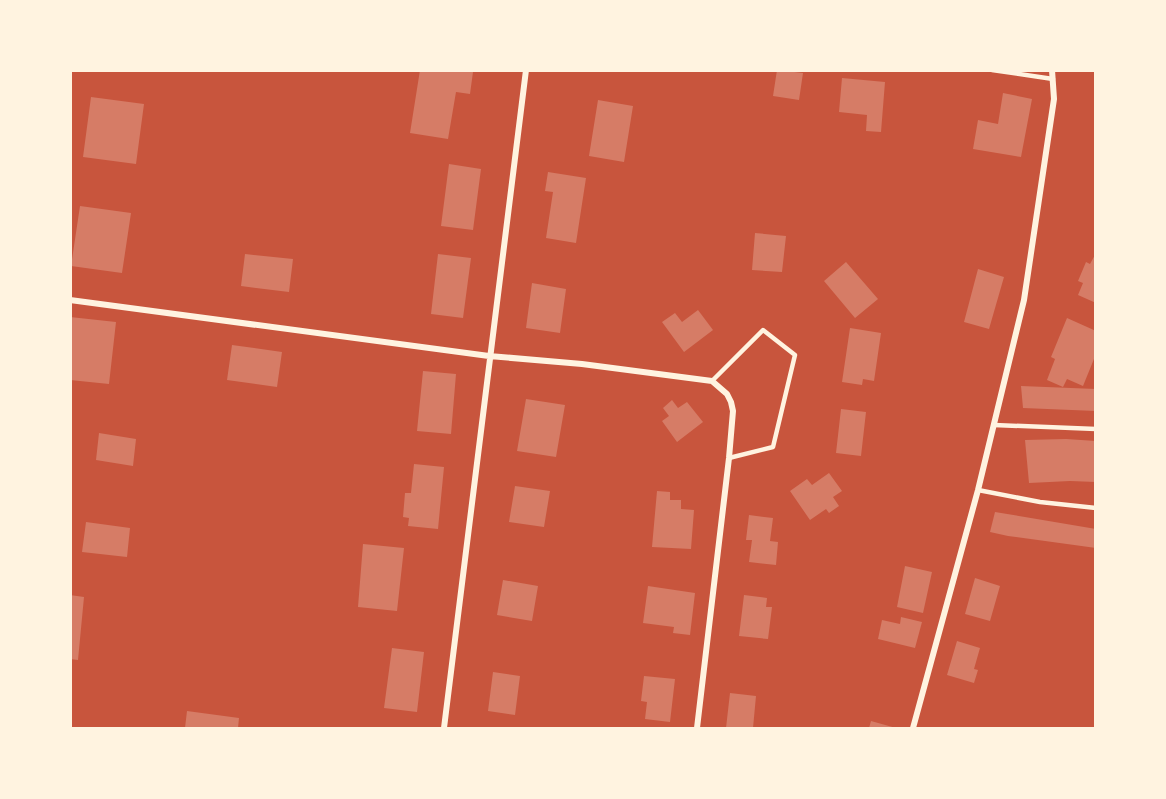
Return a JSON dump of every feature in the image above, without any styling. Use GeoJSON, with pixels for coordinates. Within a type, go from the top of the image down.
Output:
{"type":"FeatureCollection","features":[{"type":"Feature","properties":{"kind":"street"},"geometry":{"type":"LineString","coordinates":[[444,729],[526,70]]}},
{"type":"Feature","properties":{"kind":"street"},"geometry":{"type":"LineString","coordinates":[[913,729],[978,490],[1024,300],[1054,99],[1052,70]]}},
{"type":"Feature","properties":{"kind":"street"},"geometry":{"type":"LineString","coordinates":[[70,300],[489,356],[582,364],[712,381],[727,394],[733,411],[697,729]]}},
{"type":"Feature","properties":{"kind":"lane"},"geometry":{"type":"LineString","coordinates":[[992,70],[1053,79]]}},
{"type":"Feature","properties":{"kind":"lane"},"geometry":{"type":"LineString","coordinates":[[712,381],[763,330],[795,355],[772,447],[729,458]]}},
{"type":"Feature","properties":{"kind":"lane"},"geometry":{"type":"LineString","coordinates":[[994,425],[1095,429]]}},
{"type":"Feature","properties":{"kind":"lane"},"geometry":{"type":"LineString","coordinates":[[978,490],[1040,502],[1095,508]]}},
{"type":"Feature","properties":{"kind":"building"},"geometry":{"type":"Polygon","coordinates":[[[420,70],[473,72],[470,94],[456,92],[448,139],[410,133],[420,70]]]}},
{"type":"Feature","properties":{"kind":"building"},"geometry":{"type":"Polygon","coordinates":[[[777,70],[803,73],[799,100],[773,96],[777,70]]]}},
{"type":"Feature","properties":{"kind":"building"},"geometry":{"type":"Polygon","coordinates":[[[842,78],[885,82],[881,132],[866,131],[867,115],[839,112],[842,78]]]}},
{"type":"Feature","properties":{"kind":"building"},"geometry":{"type":"Polygon","coordinates":[[[1003,93],[1032,99],[1021,157],[973,149],[978,120],[998,124],[1003,93]]]}},
{"type":"Feature","properties":{"kind":"building"},"geometry":{"type":"Polygon","coordinates":[[[91,97],[144,104],[136,164],[83,157],[91,97]]]}},
{"type":"Feature","properties":{"kind":"building"},"geometry":{"type":"Polygon","coordinates":[[[598,100],[633,106],[624,162],[589,156],[598,100]]]}},
{"type":"Feature","properties":{"kind":"building"},"geometry":{"type":"Polygon","coordinates":[[[449,164],[481,169],[473,230],[441,226],[449,164]]]}},
{"type":"Feature","properties":{"kind":"building"},"geometry":{"type":"Polygon","coordinates":[[[548,172],[586,178],[576,243],[546,238],[553,192],[545,191],[548,172]]]}},
{"type":"Feature","properties":{"kind":"building"},"geometry":{"type":"Polygon","coordinates":[[[80,206],[131,213],[122,273],[71,266],[80,206]]]}},
{"type":"Feature","properties":{"kind":"building"},"geometry":{"type":"Polygon","coordinates":[[[755,233],[786,236],[782,272],[752,270],[755,233]]]}},
{"type":"Feature","properties":{"kind":"building"},"geometry":{"type":"Polygon","coordinates":[[[1096,253],[1096,303],[1078,295],[1083,283],[1078,281],[1086,262],[1090,264],[1096,253]]]}},
{"type":"Feature","properties":{"kind":"building"},"geometry":{"type":"Polygon","coordinates":[[[245,254],[293,259],[289,292],[241,286],[245,254]]]}},
{"type":"Feature","properties":{"kind":"building"},"geometry":{"type":"Polygon","coordinates":[[[438,254],[471,258],[463,318],[431,314],[438,254]]]}},
{"type":"Feature","properties":{"kind":"building"},"geometry":{"type":"Polygon","coordinates":[[[846,262],[878,299],[855,318],[824,281],[846,262]]]}},
{"type":"Feature","properties":{"kind":"building"},"geometry":{"type":"Polygon","coordinates":[[[978,269],[1004,277],[989,329],[964,322],[978,269]]]}},
{"type":"Feature","properties":{"kind":"building"},"geometry":{"type":"Polygon","coordinates":[[[532,283],[566,289],[560,333],[526,328],[532,283]]]}},
{"type":"Feature","properties":{"kind":"building"},"geometry":{"type":"Polygon","coordinates":[[[698,310],[713,330],[684,352],[662,322],[675,313],[682,322],[698,310]]]}},
{"type":"Feature","properties":{"kind":"building"},"geometry":{"type":"Polygon","coordinates":[[[70,317],[116,322],[109,384],[70,380],[70,317]]]}},
{"type":"Feature","properties":{"kind":"building"},"geometry":{"type":"Polygon","coordinates":[[[1067,318],[1096,331],[1096,354],[1083,386],[1067,379],[1063,387],[1047,380],[1055,359],[1051,357],[1067,318]]]}},
{"type":"Feature","properties":{"kind":"building"},"geometry":{"type":"Polygon","coordinates":[[[850,328],[881,333],[874,381],[863,379],[862,385],[842,382],[850,328]]]}},
{"type":"Feature","properties":{"kind":"building"},"geometry":{"type":"Polygon","coordinates":[[[232,345],[282,352],[277,387],[227,380],[232,345]]]}},
{"type":"Feature","properties":{"kind":"building"},"geometry":{"type":"Polygon","coordinates":[[[423,371],[456,374],[451,434],[417,431],[423,371]]]}},
{"type":"Feature","properties":{"kind":"building"},"geometry":{"type":"Polygon","coordinates":[[[1021,386],[1096,389],[1096,411],[1023,408],[1021,386]]]}},
{"type":"Feature","properties":{"kind":"building"},"geometry":{"type":"Polygon","coordinates":[[[526,399],[565,405],[556,457],[517,451],[526,399]]]}},
{"type":"Feature","properties":{"kind":"building"},"geometry":{"type":"Polygon","coordinates":[[[672,400],[678,408],[687,402],[703,422],[677,442],[662,421],[669,416],[663,408],[672,400]]]}},
{"type":"Feature","properties":{"kind":"building"},"geometry":{"type":"Polygon","coordinates":[[[841,409],[866,412],[861,456],[836,453],[841,409]]]}},
{"type":"Feature","properties":{"kind":"building"},"geometry":{"type":"Polygon","coordinates":[[[99,433],[136,439],[133,466],[96,460],[99,433]]]}},
{"type":"Feature","properties":{"kind":"building"},"geometry":{"type":"Polygon","coordinates":[[[1025,440],[1096,441],[1096,482],[1029,483],[1025,440]]]}},
{"type":"Feature","properties":{"kind":"building"},"geometry":{"type":"Polygon","coordinates":[[[414,464],[444,467],[438,529],[408,526],[409,518],[403,517],[405,493],[411,493],[414,464]]]}},
{"type":"Feature","properties":{"kind":"building"},"geometry":{"type":"Polygon","coordinates":[[[829,473],[842,491],[833,497],[839,506],[829,513],[826,509],[810,520],[790,491],[807,479],[812,485],[829,473]]]}},
{"type":"Feature","properties":{"kind":"building"},"geometry":{"type":"Polygon","coordinates":[[[515,486],[550,491],[544,527],[509,522],[515,486]]]}},
{"type":"Feature","properties":{"kind":"building"},"geometry":{"type":"Polygon","coordinates":[[[657,491],[670,492],[670,500],[681,500],[681,509],[694,510],[691,549],[652,547],[657,491]]]}},
{"type":"Feature","properties":{"kind":"building"},"geometry":{"type":"Polygon","coordinates":[[[995,512],[1096,529],[1096,548],[990,532],[995,512]]]}},
{"type":"Feature","properties":{"kind":"building"},"geometry":{"type":"Polygon","coordinates":[[[749,515],[773,518],[770,541],[778,542],[776,565],[749,562],[752,540],[746,540],[749,515]]]}},
{"type":"Feature","properties":{"kind":"building"},"geometry":{"type":"Polygon","coordinates":[[[86,522],[130,528],[127,557],[82,552],[86,522]]]}},
{"type":"Feature","properties":{"kind":"building"},"geometry":{"type":"Polygon","coordinates":[[[363,544],[404,548],[397,611],[358,607],[363,544]]]}},
{"type":"Feature","properties":{"kind":"building"},"geometry":{"type":"Polygon","coordinates":[[[905,566],[932,572],[923,613],[897,607],[905,566]]]}},
{"type":"Feature","properties":{"kind":"building"},"geometry":{"type":"Polygon","coordinates":[[[975,578],[1000,586],[990,621],[965,614],[975,578]]]}},
{"type":"Feature","properties":{"kind":"building"},"geometry":{"type":"Polygon","coordinates":[[[503,580],[538,586],[532,621],[497,615],[503,580]]]}},
{"type":"Feature","properties":{"kind":"building"},"geometry":{"type":"Polygon","coordinates":[[[648,586],[695,593],[690,635],[673,633],[674,627],[643,623],[648,586]]]}},
{"type":"Feature","properties":{"kind":"building"},"geometry":{"type":"Polygon","coordinates":[[[70,595],[84,597],[78,660],[70,659],[70,595]]]}},
{"type":"Feature","properties":{"kind":"building"},"geometry":{"type":"Polygon","coordinates":[[[744,595],[767,598],[766,607],[772,607],[768,639],[739,636],[744,595]]]}},
{"type":"Feature","properties":{"kind":"building"},"geometry":{"type":"Polygon","coordinates":[[[901,617],[922,622],[915,648],[878,639],[882,620],[900,624],[901,617]]]}},
{"type":"Feature","properties":{"kind":"building"},"geometry":{"type":"Polygon","coordinates":[[[957,641],[980,648],[974,669],[978,670],[974,683],[947,675],[957,641]]]}},
{"type":"Feature","properties":{"kind":"building"},"geometry":{"type":"Polygon","coordinates":[[[392,648],[424,652],[417,712],[384,708],[392,648]]]}},
{"type":"Feature","properties":{"kind":"building"},"geometry":{"type":"Polygon","coordinates":[[[493,672],[520,676],[515,715],[488,711],[493,672]]]}},
{"type":"Feature","properties":{"kind":"building"},"geometry":{"type":"Polygon","coordinates":[[[644,676],[675,679],[670,722],[645,719],[647,702],[641,701],[644,676]]]}},
{"type":"Feature","properties":{"kind":"building"},"geometry":{"type":"Polygon","coordinates":[[[730,693],[756,696],[753,728],[726,728],[730,693]]]}},
{"type":"Feature","properties":{"kind":"building"},"geometry":{"type":"Polygon","coordinates":[[[187,711],[239,718],[238,728],[185,728],[187,711]]]}},
{"type":"Feature","properties":{"kind":"building"},"geometry":{"type":"Polygon","coordinates":[[[871,721],[896,728],[869,728],[871,721]]]}}]}
